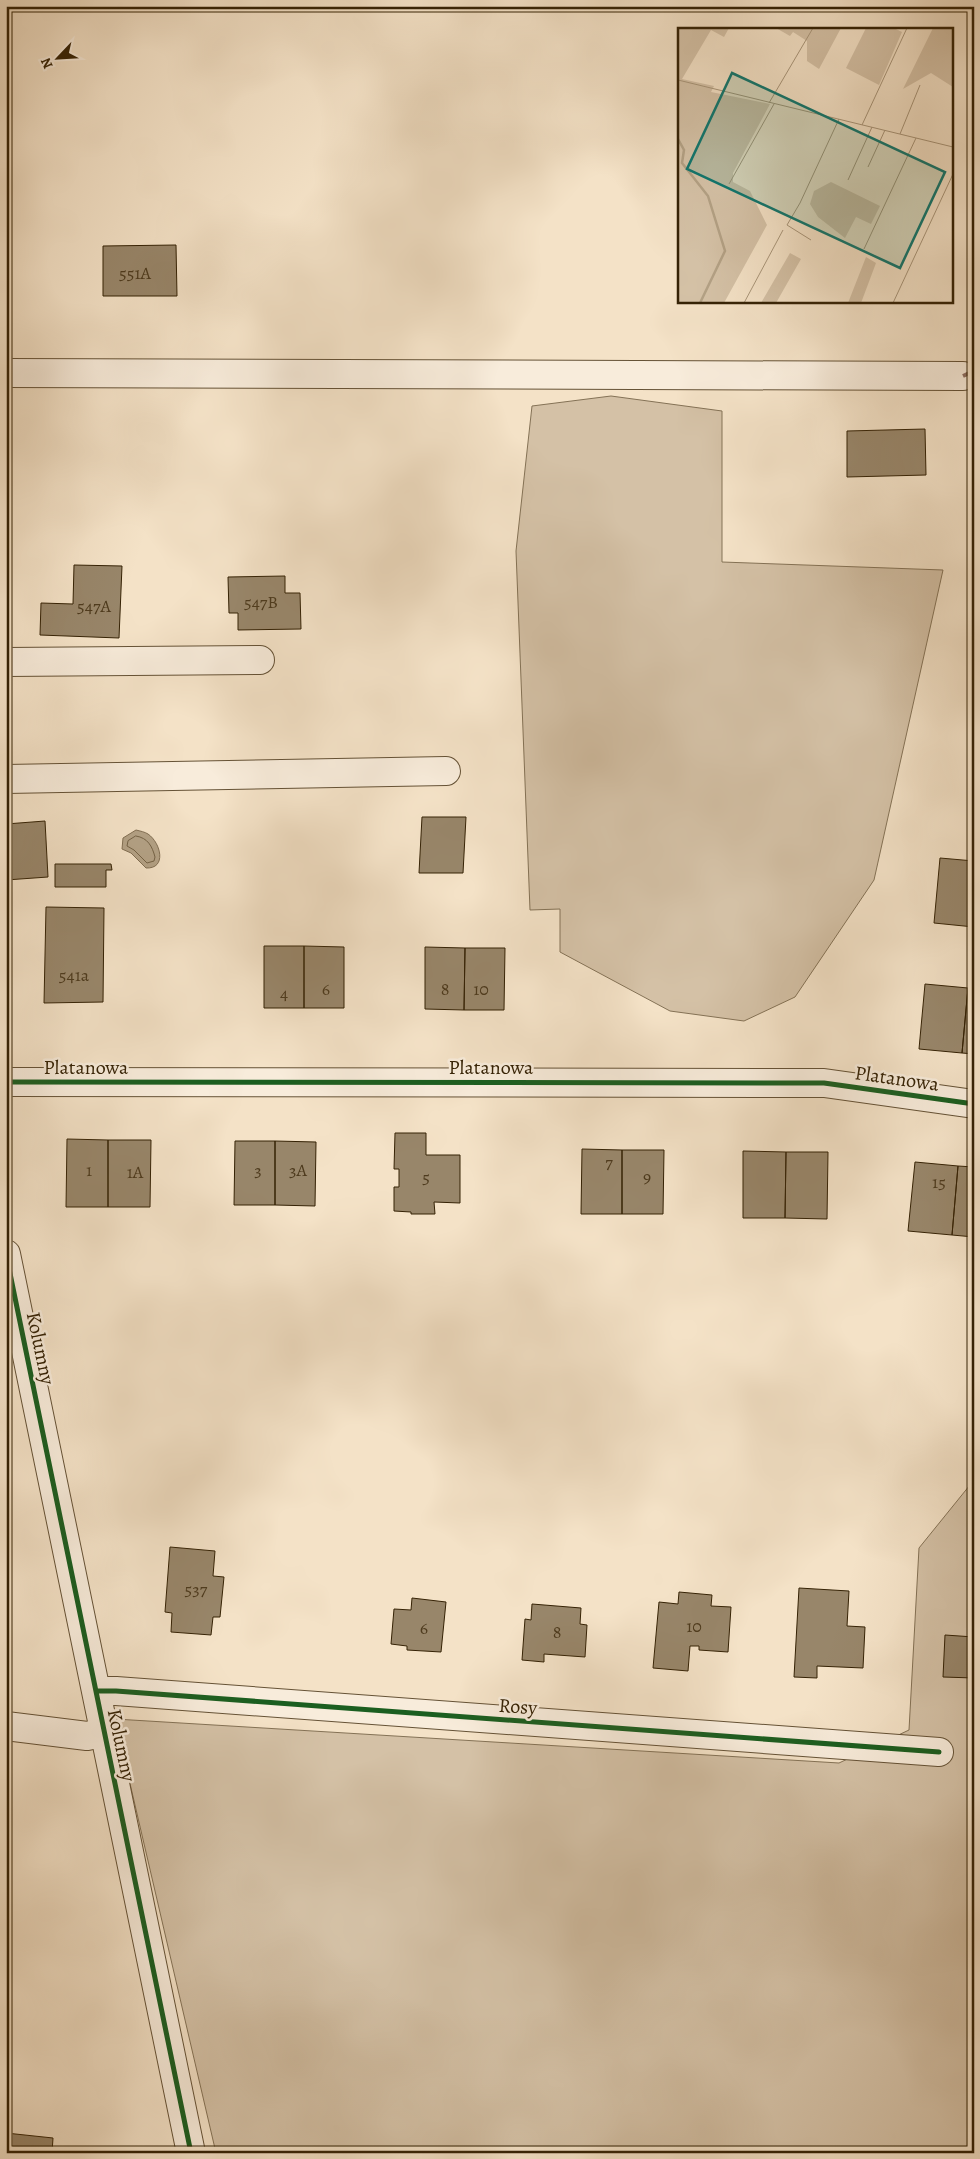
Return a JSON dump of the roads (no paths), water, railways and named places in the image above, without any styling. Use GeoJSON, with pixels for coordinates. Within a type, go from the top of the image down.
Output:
{"type":"FeatureCollection","features":[{"type":"Feature","properties":{"kind":"street"},"geometry":{"type":"LineString","coordinates":[[6,373],[963,376]]}},
{"type":"Feature","properties":{"kind":"street"},"geometry":{"type":"LineString","coordinates":[[6,662],[260,660]]}},
{"type":"Feature","properties":{"kind":"street"},"geometry":{"type":"LineString","coordinates":[[6,779],[446,771]]}},
{"type":"Feature","properties":{"kind":"street","name":"Platanowa"},"geometry":{"type":"LineString","coordinates":[[6,1082],[824,1083],[974,1104]]}},
{"type":"Feature","properties":{"kind":"street","name":"Kolumny"},"geometry":{"type":"LineString","coordinates":[[6,1254],[191,2153]]}},
{"type":"Feature","properties":{"kind":"street","name":"Rosy"},"geometry":{"type":"LineString","coordinates":[[96,1692],[146,1693],[938,1752]]}},
{"type":"Feature","properties":{"kind":"street"},"geometry":{"type":"LineString","coordinates":[[6,1726],[87,1736],[105,1732]]}},
{"type":"Feature","properties":{"kind":"water"},"geometry":{"type":"Polygon","coordinates":[[[136,830],[144,832],[153,838],[159,849],[159,860],[153,867],[146,868],[131,853],[122,849],[123,838],[136,830]]]}}]}
